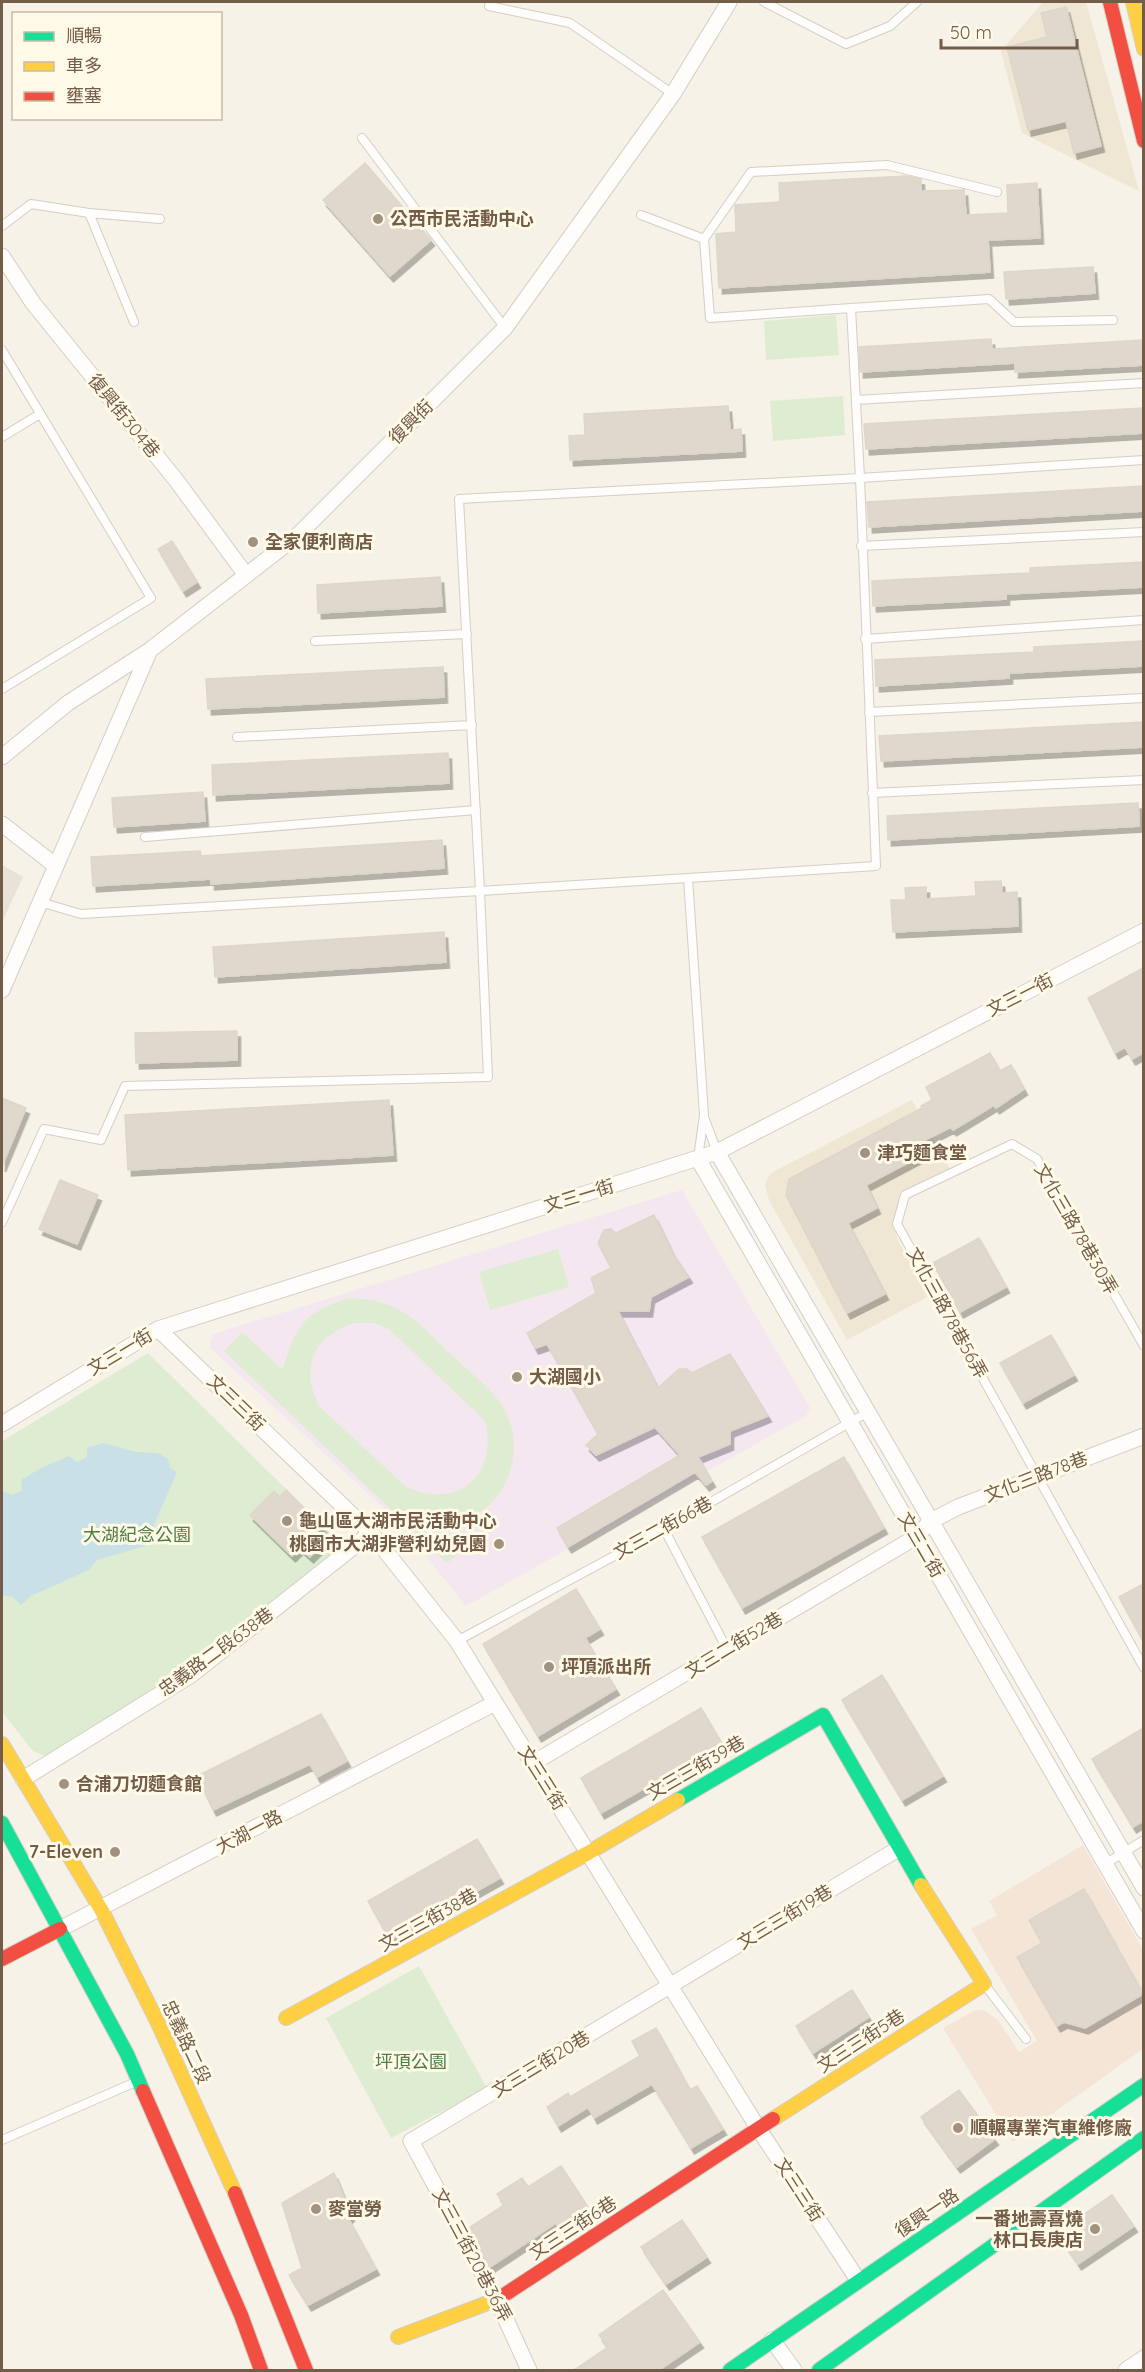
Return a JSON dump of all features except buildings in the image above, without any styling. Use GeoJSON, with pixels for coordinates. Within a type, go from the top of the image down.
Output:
{"type":"FeatureCollection","features":[{"type":"Feature","properties":{"kind":"street","name":"復興街"},"geometry":{"type":"LineString","coordinates":[[2,757],[68,703],[150,650],[298,536],[505,328],[673,94],[729,2]]}},
{"type":"Feature","properties":{"kind":"street"},"geometry":{"type":"LineString","coordinates":[[1110,2],[1143,141]]}},
{"type":"Feature","properties":{"kind":"street"},"geometry":{"type":"LineString","coordinates":[[1133,2],[1143,49]]}},
{"type":"Feature","properties":{"kind":"street","name":"復興街304巷"},"geometry":{"type":"LineString","coordinates":[[2,256],[33,303],[176,480],[246,575]]}},
{"type":"Feature","properties":{"kind":"street"},"geometry":{"type":"LineString","coordinates":[[2,990],[150,650]]}},
{"type":"Feature","properties":{"kind":"street"},"geometry":{"type":"LineString","coordinates":[[2,824],[56,866]]}},
{"type":"Feature","properties":{"kind":"street","name":"文三一街"},"geometry":{"type":"LineString","coordinates":[[2,1424],[158,1329],[717,1152],[1143,932]]}},
{"type":"Feature","properties":{"kind":"street","name":"文三二街"},"geometry":{"type":"LineString","coordinates":[[717,1152],[1143,1888]]}},
{"type":"Feature","properties":{"kind":"street","name":"文三二街"},"geometry":{"type":"LineString","coordinates":[[698,1159],[1143,1930]]}},
{"type":"Feature","properties":{"kind":"street","name":"文三三街"},"geometry":{"type":"LineString","coordinates":[[158,1329],[371,1533],[457,1641],[758,2128],[858,2280]]}},
{"type":"Feature","properties":{"kind":"street","name":"文化三路78巷"},"geometry":{"type":"LineString","coordinates":[[931,1521],[958,1507],[1143,1436]]}},
{"type":"Feature","properties":{"kind":"street","name":"文三二街52巷"},"geometry":{"type":"LineString","coordinates":[[533,1763],[916,1537],[931,1521]]}},
{"type":"Feature","properties":{"kind":"street","name":"忠義路二段638巷"},"geometry":{"type":"LineString","coordinates":[[22,1779],[190,1675],[371,1533]]}},
{"type":"Feature","properties":{"kind":"street","name":"大湖一路"},"geometry":{"type":"LineString","coordinates":[[2,1959],[101,1910],[495,1703]]}},
{"type":"Feature","properties":{"kind":"street","name":"文三三街39巷"},"geometry":{"type":"LineString","coordinates":[[588,1853],[823,1715],[898,1849]]}},
{"type":"Feature","properties":{"kind":"street","name":"忠義路二段"},"geometry":{"type":"LineString","coordinates":[[2,1744],[101,1910],[215,2148],[275,2289],[306,2370]]}},
{"type":"Feature","properties":{"kind":"street"},"geometry":{"type":"LineString","coordinates":[[2,1823],[139,2080],[241,2315],[261,2370]]}},
{"type":"Feature","properties":{"kind":"street"},"geometry":{"type":"LineString","coordinates":[[898,1849],[984,1984]]}},
{"type":"Feature","properties":{"kind":"street","name":"文三三街19巷"},"geometry":{"type":"LineString","coordinates":[[671,1986],[898,1849]]}},
{"type":"Feature","properties":{"kind":"street","name":"文三三街38巷"},"geometry":{"type":"LineString","coordinates":[[286,2018],[588,1853]]}},
{"type":"Feature","properties":{"kind":"street","name":"文三三街5巷"},"geometry":{"type":"LineString","coordinates":[[758,2128],[984,1984]]}},
{"type":"Feature","properties":{"kind":"street","name":"文三三街20巷"},"geometry":{"type":"LineString","coordinates":[[411,2141],[671,1986]]}},
{"type":"Feature","properties":{"kind":"street","name":"復興一路"},"geometry":{"type":"LineString","coordinates":[[730,2370],[1143,2085]]}},
{"type":"Feature","properties":{"kind":"street","name":"文三三街6巷"},"geometry":{"type":"LineString","coordinates":[[398,2337],[497,2300],[758,2128]]}},
{"type":"Feature","properties":{"kind":"street"},"geometry":{"type":"LineString","coordinates":[[819,2370],[1143,2138]]}},
{"type":"Feature","properties":{"kind":"street","name":"文三三街20巷36弄"},"geometry":{"type":"LineString","coordinates":[[411,2141],[497,2300],[529,2370]]}},
{"type":"Feature","properties":{"kind":"street"},"geometry":{"type":"LineString","coordinates":[[772,2340],[794,2370]]}},
{"type":"Feature","properties":{"kind":"street"},"geometry":{"type":"LineString","coordinates":[[1126,2370],[1143,2358]]}},
{"type":"Feature","properties":{"kind":"lane"},"geometry":{"type":"LineString","coordinates":[[491,2],[489,6],[570,23],[673,94]]}},
{"type":"Feature","properties":{"kind":"lane"},"geometry":{"type":"LineString","coordinates":[[764,2],[846,44],[890,26],[917,2]]}},
{"type":"Feature","properties":{"kind":"lane"},"geometry":{"type":"LineString","coordinates":[[362,138],[505,328]]}},
{"type":"Feature","properties":{"kind":"lane"},"geometry":{"type":"LineString","coordinates":[[997,192],[887,165],[751,172],[704,239],[710,318],[988,299],[1014,322],[1113,320]]}},
{"type":"Feature","properties":{"kind":"lane"},"geometry":{"type":"LineString","coordinates":[[2,226],[30,204],[89,213],[160,219]]}},
{"type":"Feature","properties":{"kind":"lane"},"geometry":{"type":"LineString","coordinates":[[89,213],[134,322]]}},
{"type":"Feature","properties":{"kind":"lane"},"geometry":{"type":"LineString","coordinates":[[641,215],[704,239]]}},
{"type":"Feature","properties":{"kind":"lane"},"geometry":{"type":"LineString","coordinates":[[40,902],[81,914],[876,866],[851,308]]}},
{"type":"Feature","properties":{"kind":"lane"},"geometry":{"type":"LineString","coordinates":[[2,350],[151,598],[2,689]]}},
{"type":"Feature","properties":{"kind":"lane"},"geometry":{"type":"LineString","coordinates":[[856,400],[1143,383]]}},
{"type":"Feature","properties":{"kind":"lane"},"geometry":{"type":"LineString","coordinates":[[2,437],[40,414]]}},
{"type":"Feature","properties":{"kind":"lane"},"geometry":{"type":"LineString","coordinates":[[2,1222],[44,1129],[101,1140],[125,1086],[488,1077],[459,499],[860,478],[1143,460]]}},
{"type":"Feature","properties":{"kind":"lane"},"geometry":{"type":"LineString","coordinates":[[861,546],[1143,532]]}},
{"type":"Feature","properties":{"kind":"lane"},"geometry":{"type":"LineString","coordinates":[[865,639],[1143,620]]}},
{"type":"Feature","properties":{"kind":"lane"},"geometry":{"type":"LineString","coordinates":[[315,641],[467,634]]}},
{"type":"Feature","properties":{"kind":"lane"},"geometry":{"type":"LineString","coordinates":[[869,712],[1143,698]]}},
{"type":"Feature","properties":{"kind":"lane"},"geometry":{"type":"LineString","coordinates":[[237,737],[472,725]]}},
{"type":"Feature","properties":{"kind":"lane"},"geometry":{"type":"LineString","coordinates":[[872,793],[1143,780]]}},
{"type":"Feature","properties":{"kind":"lane"},"geometry":{"type":"LineString","coordinates":[[146,837],[476,810]]}},
{"type":"Feature","properties":{"kind":"lane"},"geometry":{"type":"LineString","coordinates":[[688,878],[704,1115],[698,1159]]}},
{"type":"Feature","properties":{"kind":"lane"},"geometry":{"type":"LineString","coordinates":[[704,1115],[717,1152]]}},
{"type":"Feature","properties":{"kind":"lane","name":"文化三路78巷30弄"},"geometry":{"type":"LineString","coordinates":[[955,1172],[1012,1144],[1038,1159],[1143,1346]]}},
{"type":"Feature","properties":{"kind":"lane","name":"文化三路78巷56弄"},"geometry":{"type":"LineString","coordinates":[[955,1172],[906,1195],[897,1224],[1143,1668]]}},
{"type":"Feature","properties":{"kind":"lane","name":"文三二街66巷"},"geometry":{"type":"LineString","coordinates":[[457,1641],[664,1529],[868,1412]]}},
{"type":"Feature","properties":{"kind":"lane"},"geometry":{"type":"LineString","coordinates":[[664,1529],[727,1649]]}},
{"type":"Feature","properties":{"kind":"lane"},"geometry":{"type":"LineString","coordinates":[[1105,1864],[1143,1840]]}},
{"type":"Feature","properties":{"kind":"lane"},"geometry":{"type":"LineString","coordinates":[[984,1984],[1026,2039]]}},
{"type":"Feature","properties":{"kind":"lane"},"geometry":{"type":"LineString","coordinates":[[2,2140],[139,2080]]}},
{"type":"Feature","properties":{"kind":"shaded area"},"geometry":{"type":"Polygon","coordinates":[[[1043,2],[1086,2],[1139,191],[1022,133],[1001,51],[1043,2]]]}},
{"type":"Feature","properties":{"kind":"shaded area"},"geometry":{"type":"Polygon","coordinates":[[[2,865],[23,877],[2,922],[2,865]]]}},
{"type":"Feature","properties":{"kind":"shaded area"},"geometry":{"type":"Polygon","coordinates":[[[912,1100],[952,1173],[905,1200],[894,1221],[897,1239],[929,1296],[847,1340],[769,1200],[765,1185],[767,1178],[773,1172],[912,1100]]]}},
{"type":"Feature","properties":{"kind":"shaded area","name":"大湖國小"},"geometry":{"type":"Polygon","coordinates":[[[682,1190],[810,1408],[806,1416],[466,1606],[397,1520],[209,1347],[213,1334],[682,1190]]]}},
{"type":"Feature","properties":{"kind":"shaded area"},"geometry":{"type":"Polygon","coordinates":[[[1083,1845],[1143,1950],[1143,2049],[1013,2142],[943,2028],[975,2010],[984,2010],[998,2020],[1019,2052],[1037,2041],[971,1929],[997,1915],[989,1901],[1083,1845]]]}},
{"type":"Feature","properties":{"kind":"green space"},"geometry":{"type":"Polygon","coordinates":[[[836,315],[839,355],[766,360],[764,321],[836,315]]]}},
{"type":"Feature","properties":{"kind":"green space"},"geometry":{"type":"Polygon","coordinates":[[[843,396],[845,435],[773,441],[770,401],[843,396]]]}},
{"type":"Feature","properties":{"kind":"green space"},"geometry":{"type":"Polygon","coordinates":[[[558,1249],[569,1287],[490,1310],[479,1272],[558,1249]]]}},
{"type":"Feature","properties":{"kind":"green space"},"geometry":{"type":"Polygon","coordinates":[[[348,1298],[367,1299],[383,1303],[409,1316],[485,1386],[499,1401],[508,1417],[514,1446],[509,1475],[493,1501],[482,1511],[469,1518],[442,1526],[464,1550],[447,1563],[224,1351],[242,1332],[283,1370],[297,1332],[311,1316],[348,1298]],[[355,1323],[329,1336],[320,1345],[311,1366],[313,1392],[319,1406],[405,1486],[424,1493],[441,1494],[457,1491],[470,1484],[480,1472],[486,1458],[488,1441],[485,1421],[389,1329],[373,1323],[355,1323]]]}},
{"type":"Feature","properties":{"kind":"green space","name":"大湖紀念公園"},"geometry":{"type":"Polygon","coordinates":[[[148,1353],[347,1549],[131,1711],[45,1756],[33,1751],[2,1712],[2,1441],[148,1353]]]}},
{"type":"Feature","properties":{"kind":"green space","name":"坪頂公園"},"geometry":{"type":"Polygon","coordinates":[[[419,1966],[487,2088],[391,2138],[326,2018],[419,1966]]]}},
{"type":"Feature","properties":{"kind":"water"},"geometry":{"type":"Polygon","coordinates":[[[103,1443],[136,1452],[158,1453],[168,1459],[170,1468],[177,1472],[145,1546],[97,1560],[89,1570],[31,1596],[21,1605],[13,1597],[2,1595],[2,1491],[13,1495],[22,1490],[21,1480],[41,1468],[69,1456],[77,1462],[87,1457],[87,1448],[103,1443]]]}},
{"type":"Feature","properties":{"kind":"traffic: fast"},"geometry":{"type":"LineString","coordinates":[[678,1800],[823,1715],[921,1885]]}},
{"type":"Feature","properties":{"kind":"traffic: fast"},"geometry":{"type":"LineString","coordinates":[[2,1823],[127,2054],[143,2091]]}},
{"type":"Feature","properties":{"kind":"traffic: fast"},"geometry":{"type":"LineString","coordinates":[[730,2370],[1144,2085]]}},
{"type":"Feature","properties":{"kind":"traffic: fast"},"geometry":{"type":"LineString","coordinates":[[819,2370],[1144,2138]]}},
{"type":"Feature","properties":{"kind":"traffic: slow"},"geometry":{"type":"LineString","coordinates":[[1133,2],[1144,49]]}},
{"type":"Feature","properties":{"kind":"traffic: slow"},"geometry":{"type":"LineString","coordinates":[[2,1744],[102,1911],[158,2023],[235,2193]]}},
{"type":"Feature","properties":{"kind":"traffic: slow"},"geometry":{"type":"LineString","coordinates":[[286,2018],[588,1853],[678,1800]]}},
{"type":"Feature","properties":{"kind":"traffic: slow"},"geometry":{"type":"LineString","coordinates":[[773,2119],[984,1984],[921,1885]]}},
{"type":"Feature","properties":{"kind":"traffic: slow"},"geometry":{"type":"LineString","coordinates":[[398,2337],[498,2299]]}},
{"type":"Feature","properties":{"kind":"traffic: jam"},"geometry":{"type":"LineString","coordinates":[[1110,2],[1144,141]]}},
{"type":"Feature","properties":{"kind":"traffic: jam"},"geometry":{"type":"LineString","coordinates":[[2,1959],[60,1929]]}},
{"type":"Feature","properties":{"kind":"traffic: jam"},"geometry":{"type":"LineString","coordinates":[[143,2091],[241,2315],[261,2370]]}},
{"type":"Feature","properties":{"kind":"traffic: jam"},"geometry":{"type":"LineString","coordinates":[[498,2299],[773,2119]]}},
{"type":"Feature","properties":{"kind":"traffic: jam"},"geometry":{"type":"LineString","coordinates":[[235,2193],[306,2370]]}},
{"type":"Feature","properties":{"kind":"place","name":"公西市民活動中心"},"geometry":{"type":"Point","coordinates":[378,219]}},
{"type":"Feature","properties":{"kind":"place","name":"全家便利商店"},"geometry":{"type":"Point","coordinates":[253,542]}},
{"type":"Feature","properties":{"kind":"place","name":"津巧麵食堂"},"geometry":{"type":"Point","coordinates":[865,1153]}},
{"type":"Feature","properties":{"kind":"place","name":"大湖國小"},"geometry":{"type":"Point","coordinates":[517,1377]}},
{"type":"Feature","properties":{"kind":"place","name":"龜山區大湖市民活動中心"},"geometry":{"type":"Point","coordinates":[287,1521]}},
{"type":"Feature","properties":{"kind":"place","name":"桃園市大湖非營利幼兒園"},"geometry":{"type":"Point","coordinates":[499,1544]}},
{"type":"Feature","properties":{"kind":"place","name":"坪頂派出所"},"geometry":{"type":"Point","coordinates":[549,1667]}},
{"type":"Feature","properties":{"kind":"place","name":"合浦刀切麵食館"},"geometry":{"type":"Point","coordinates":[64,1784]}},
{"type":"Feature","properties":{"kind":"place","name":"7-Eleven"},"geometry":{"type":"Point","coordinates":[115,1852]}},
{"type":"Feature","properties":{"kind":"place","name":"順輾專業汽車維修廠"},"geometry":{"type":"Point","coordinates":[958,2128]}},
{"type":"Feature","properties":{"kind":"place","name":"麥當勞"},"geometry":{"type":"Point","coordinates":[316,2209]}},
{"type":"Feature","properties":{"kind":"place","name":"一番地壽喜燒 林口長庚店"},"geometry":{"type":"Point","coordinates":[1095,2229]}}]}
